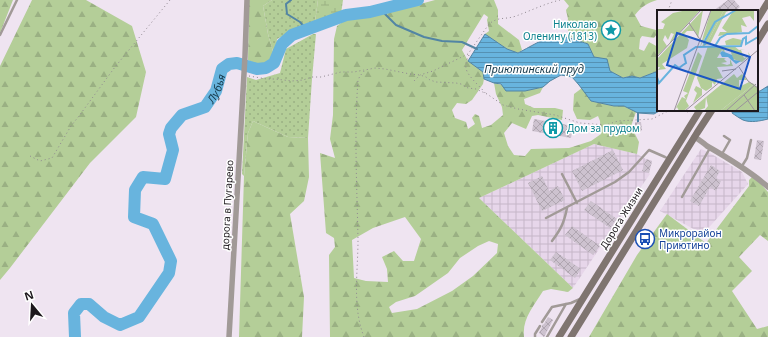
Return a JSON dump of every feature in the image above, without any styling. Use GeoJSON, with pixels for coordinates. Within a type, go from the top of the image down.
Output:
{"type":"FeatureCollection","features":[{"type":"Feature","properties":{"kind":"main road"},"geometry":{"type":"LineString","coordinates":[[758,18],[768,2]]}},
{"type":"Feature","properties":{"kind":"main road"},"geometry":{"type":"LineString","coordinates":[[758,40],[768,24]]}},
{"type":"Feature","properties":{"kind":"main road","name":"Дорога Жизни"},"geometry":{"type":"LineString","coordinates":[[559,337],[699,111]]}},
{"type":"Feature","properties":{"kind":"main road","name":"Дорога Жизни"},"geometry":{"type":"LineString","coordinates":[[571,337],[711,111]]}},
{"type":"Feature","properties":{"kind":"street","name":"дорога в Пугарево"},"geometry":{"type":"LineString","coordinates":[[229,337],[245,56],[246,0]]}},
{"type":"Feature","properties":{"kind":"street"},"geometry":{"type":"LineString","coordinates":[[694,137],[759,178],[768,187]]}},
{"type":"Feature","properties":{"kind":"lane"},"geometry":{"type":"LineString","coordinates":[[0,35],[17,0]]}},
{"type":"Feature","properties":{"kind":"lane"},"geometry":{"type":"LineString","coordinates":[[721,154],[730,140],[724,136]]}},
{"type":"Feature","properties":{"kind":"lane"},"geometry":{"type":"LineString","coordinates":[[741,167],[747,158],[751,140]]}},
{"type":"Feature","properties":{"kind":"lane"},"geometry":{"type":"LineString","coordinates":[[682,198],[710,148]]}},
{"type":"Feature","properties":{"kind":"lane"},"geometry":{"type":"LineString","coordinates":[[546,218],[615,182],[628,172],[649,150],[669,160]]}},
{"type":"Feature","properties":{"kind":"lane"},"geometry":{"type":"LineString","coordinates":[[562,174],[577,203]]}},
{"type":"Feature","properties":{"kind":"lane"},"geometry":{"type":"LineString","coordinates":[[552,241],[560,230],[567,208]]}},
{"type":"Feature","properties":{"kind":"lane"},"geometry":{"type":"LineString","coordinates":[[542,322],[552,307],[583,298]]}},
{"type":"Feature","properties":{"kind":"lane"},"geometry":{"type":"LineString","coordinates":[[547,337],[566,304]]}},
{"type":"Feature","properties":{"kind":"lane"},"geometry":{"type":"LineString","coordinates":[[535,337],[534,334],[540,326]]}},
{"type":"Feature","properties":{"kind":"path"},"geometry":{"type":"LineString","coordinates":[[30,156],[40,162],[52,158],[71,126],[115,66],[170,0]]}},
{"type":"Feature","properties":{"kind":"path"},"geometry":{"type":"LineString","coordinates":[[487,94],[471,77],[466,68],[469,53],[489,24],[493,20],[499,18],[509,18],[560,0]]}},
{"type":"Feature","properties":{"kind":"path"},"geometry":{"type":"LineString","coordinates":[[668,10],[672,0]]}},
{"type":"Feature","properties":{"kind":"path"},"geometry":{"type":"LineString","coordinates":[[414,81],[420,75],[433,71],[469,53]]}},
{"type":"Feature","properties":{"kind":"path"},"geometry":{"type":"LineString","coordinates":[[244,74],[255,77],[292,81],[312,77],[321,77],[341,72],[385,68],[420,75],[436,82],[461,84],[468,88],[476,89],[487,94],[503,105],[555,115],[580,123],[589,124],[606,125],[618,121],[652,119],[668,111]]}},
{"type":"Feature","properties":{"kind":"path"},"geometry":{"type":"LineString","coordinates":[[364,337],[358,318],[357,307],[358,237],[356,122],[358,80],[365,70]]}},
{"type":"Feature","properties":{"kind":"path"},"geometry":{"type":"LineString","coordinates":[[685,111],[691,114]]}},
{"type":"Feature","properties":{"kind":"shaded area"},"geometry":{"type":"Polygon","coordinates":[[[594,144],[637,154],[652,161],[650,174],[573,288],[479,198],[594,144]]]}},
{"type":"Feature","properties":{"kind":"shaded area"},"geometry":{"type":"Polygon","coordinates":[[[701,149],[742,172],[748,184],[703,234],[660,211],[701,149]]]}},
{"type":"Feature","properties":{"kind":"green space"},"geometry":{"type":"Polygon","coordinates":[[[0,0],[13,0],[0,33],[0,0]]]}},
{"type":"Feature","properties":{"kind":"green space"},"geometry":{"type":"Polygon","coordinates":[[[32,0],[86,0],[132,26],[146,72],[136,117],[90,163],[0,280],[0,66],[32,0]]]}},
{"type":"Feature","properties":{"kind":"green space"},"geometry":{"type":"Polygon","coordinates":[[[249,0],[272,0],[263,6],[268,34],[274,55],[271,63],[260,66],[248,60],[249,0]]]}},
{"type":"Feature","properties":{"kind":"green space"},"geometry":{"type":"Polygon","coordinates":[[[272,0],[318,0],[315,22],[277,39],[276,52],[274,55],[268,34],[263,6],[272,0]]]}},
{"type":"Feature","properties":{"kind":"green space"},"geometry":{"type":"Polygon","coordinates":[[[318,0],[343,0],[341,14],[315,22],[318,0]]]}},
{"type":"Feature","properties":{"kind":"green space"},"geometry":{"type":"Polygon","coordinates":[[[435,0],[494,0],[498,10],[498,24],[519,40],[522,50],[518,53],[507,49],[485,34],[489,31],[487,20],[488,17],[484,14],[462,50],[468,61],[483,72],[483,84],[472,100],[466,104],[457,103],[452,110],[455,118],[466,122],[468,129],[475,124],[472,118],[475,114],[479,116],[482,128],[491,125],[503,115],[502,107],[496,94],[494,83],[525,91],[543,87],[540,93],[524,99],[525,104],[534,108],[555,108],[563,110],[562,120],[538,115],[532,116],[526,129],[512,123],[504,133],[508,146],[514,155],[525,156],[531,149],[569,148],[591,141],[601,134],[598,116],[590,120],[577,119],[573,110],[574,94],[582,88],[591,101],[614,106],[624,106],[636,112],[631,126],[639,142],[637,154],[594,144],[479,198],[573,288],[568,292],[551,289],[543,291],[527,318],[524,337],[330,337],[329,255],[335,247],[334,238],[326,233],[320,153],[335,158],[330,139],[333,115],[334,39],[337,26],[345,20],[402,9],[435,0]],[[405,217],[373,228],[352,240],[354,278],[366,281],[388,282],[387,269],[382,257],[394,251],[403,261],[414,261],[421,239],[405,217]],[[489,241],[478,246],[460,258],[448,273],[415,296],[396,302],[389,307],[392,313],[417,309],[452,291],[473,276],[497,253],[498,244],[489,241]]]}},
{"type":"Feature","properties":{"kind":"green space"},"geometry":{"type":"Polygon","coordinates":[[[564,0],[657,0],[644,6],[635,15],[641,26],[656,30],[657,34],[654,38],[642,36],[640,39],[639,49],[644,51],[649,42],[657,46],[657,71],[640,78],[632,76],[622,78],[610,71],[594,57],[588,44],[572,38],[566,26],[568,19],[566,10],[569,6],[564,0]]]}},
{"type":"Feature","properties":{"kind":"green space"},"geometry":{"type":"Polygon","coordinates":[[[313,34],[316,34],[308,138],[288,137],[253,121],[248,133],[244,176],[242,174],[247,77],[256,80],[280,73],[286,49],[313,34]]]}},
{"type":"Feature","properties":{"kind":"green space"},"geometry":{"type":"Polygon","coordinates":[[[253,121],[288,137],[308,138],[309,177],[304,201],[290,214],[304,297],[302,337],[239,337],[244,176],[248,133],[253,121]]]}},
{"type":"Feature","properties":{"kind":"green space"},"geometry":{"type":"Polygon","coordinates":[[[752,177],[768,192],[768,241],[760,235],[739,257],[752,271],[732,291],[757,329],[768,326],[768,337],[589,337],[637,255],[667,214],[706,243],[749,186],[749,180],[752,177]]]}},
{"type":"Feature","properties":{"kind":"water","name":"Приютинский пруд"},"geometry":{"type":"Polygon","coordinates":[[[485,34],[507,49],[518,53],[550,37],[562,36],[588,44],[594,57],[607,59],[610,71],[623,78],[632,76],[640,78],[657,71],[657,111],[659,111],[654,114],[638,113],[624,106],[614,106],[591,101],[572,77],[561,75],[543,87],[525,91],[506,91],[501,84],[484,79],[483,72],[468,61],[485,34]]]}},
{"type":"Feature","properties":{"kind":"water"},"geometry":{"type":"Polygon","coordinates":[[[768,86],[768,119],[746,121],[732,113],[733,111],[758,111],[758,91],[768,86]]]}},
{"type":"Feature","properties":{"kind":"building"},"geometry":{"type":"Polygon","coordinates":[[[728,0],[734,0],[740,7],[736,10],[714,10],[728,0]]]}},
{"type":"Feature","properties":{"kind":"building","name":"Дом за прудом"},"geometry":{"type":"Polygon","coordinates":[[[534,119],[573,126],[571,138],[532,131],[534,119]]]}},
{"type":"Feature","properties":{"kind":"building"},"geometry":{"type":"Polygon","coordinates":[[[635,122],[641,122],[642,130],[639,133],[635,133],[633,130],[635,122]]]}},
{"type":"Feature","properties":{"kind":"building"},"geometry":{"type":"Polygon","coordinates":[[[757,140],[764,141],[761,160],[754,159],[757,140]]]}},
{"type":"Feature","properties":{"kind":"building"},"geometry":{"type":"Polygon","coordinates":[[[613,150],[623,170],[582,191],[572,171],[613,150]]]}},
{"type":"Feature","properties":{"kind":"building"},"geometry":{"type":"Polygon","coordinates":[[[646,159],[652,161],[649,173],[642,171],[646,159]]]}},
{"type":"Feature","properties":{"kind":"building"},"geometry":{"type":"Polygon","coordinates":[[[711,165],[720,171],[716,178],[721,181],[716,191],[710,187],[699,206],[690,201],[711,165]]]}},
{"type":"Feature","properties":{"kind":"building"},"geometry":{"type":"Polygon","coordinates":[[[542,176],[549,191],[558,186],[565,200],[542,211],[528,183],[542,176]]]}},
{"type":"Feature","properties":{"kind":"building"},"geometry":{"type":"Polygon","coordinates":[[[591,201],[617,219],[610,228],[584,210],[591,201]]]}},
{"type":"Feature","properties":{"kind":"building"},"geometry":{"type":"Polygon","coordinates":[[[572,226],[600,246],[593,255],[565,235],[572,226]]]}},
{"type":"Feature","properties":{"kind":"building"},"geometry":{"type":"Polygon","coordinates":[[[556,252],[581,269],[575,278],[550,260],[556,252]]]}},
{"type":"Feature","properties":{"kind":"building"},"geometry":{"type":"Polygon","coordinates":[[[548,317],[553,320],[544,337],[539,333],[542,325],[548,317]]]}},
{"type":"Feature","properties":{"kind":"waterway"},"geometry":{"type":"LineString","coordinates":[[291,0],[286,4],[287,14],[300,22],[307,30]]}},
{"type":"Feature","properties":{"kind":"waterway","name":"Лубья"},"geometry":{"type":"LineString","coordinates":[[401,5],[402,0]]}},
{"type":"Feature","properties":{"kind":"waterway","name":"Лубья"},"geometry":{"type":"LineString","coordinates":[[75,337],[74,313],[81,304],[89,304],[104,317],[120,325],[139,317],[169,273],[171,261],[153,224],[134,217],[135,190],[143,177],[165,179],[173,150],[169,134],[171,128],[182,115],[205,107],[216,91],[222,69],[229,64],[237,63],[257,69],[266,68],[274,63],[282,44],[292,35],[346,15],[370,12],[418,0]]}},
{"type":"Feature","properties":{"kind":"waterway"},"geometry":{"type":"LineString","coordinates":[[381,10],[396,25],[424,37],[442,41],[462,42],[477,49]]}},
{"type":"Feature","properties":{"kind":"waterway"},"geometry":{"type":"LineString","coordinates":[[638,113],[638,122]]}},
{"type":"Feature","properties":{"kind":"place","name":"Николаю Оленину (1813)"},"geometry":{"type":"Point","coordinates":[611,30]}},
{"type":"Feature","properties":{"kind":"place","name":"Дом за прудом"},"geometry":{"type":"Point","coordinates":[553,128]}},
{"type":"Feature","properties":{"kind":"place","name":"Микрорайон Приютино"},"geometry":{"type":"Point","coordinates":[645,239]}}]}
